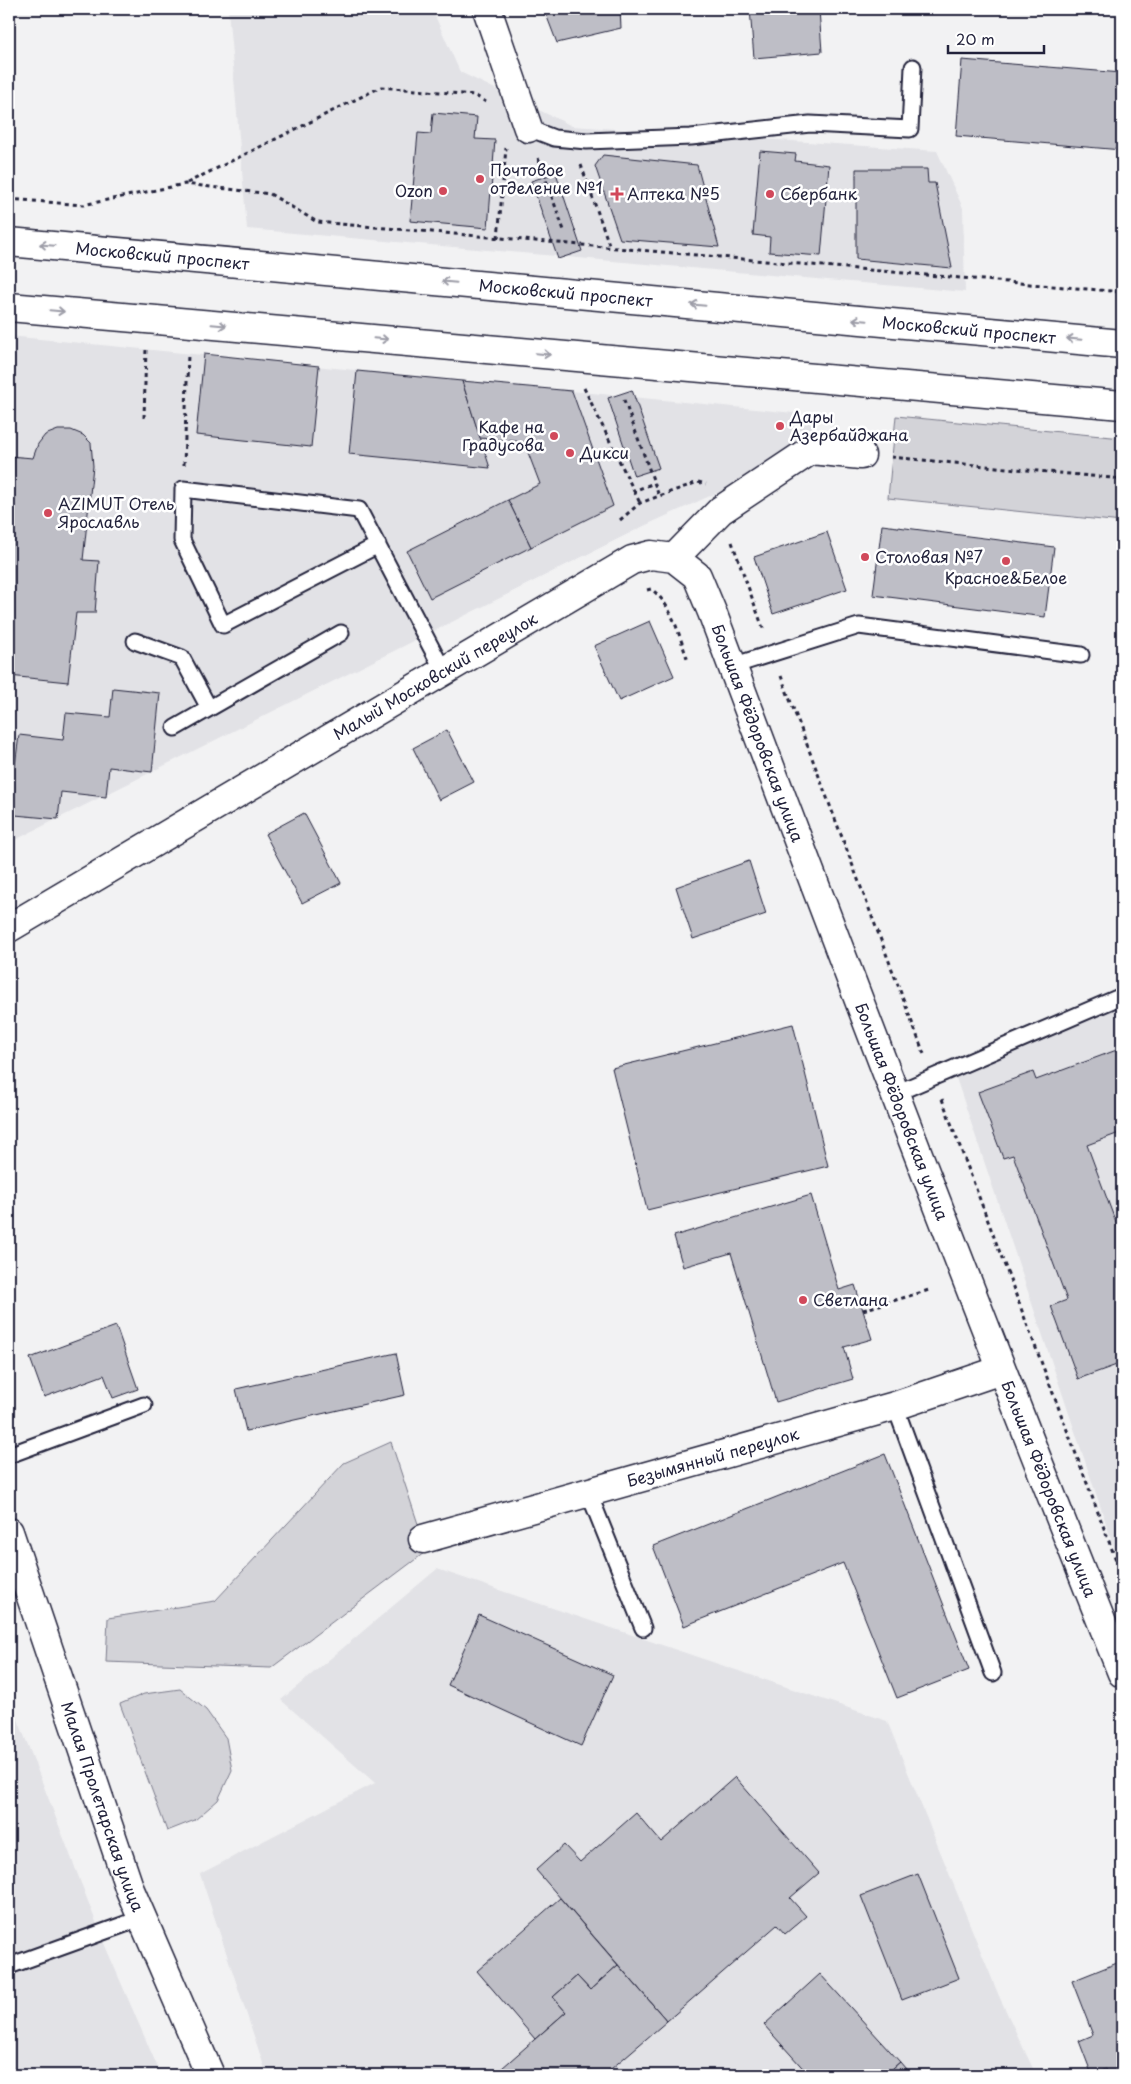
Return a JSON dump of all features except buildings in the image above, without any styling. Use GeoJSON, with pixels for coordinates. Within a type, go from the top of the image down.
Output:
{"type":"FeatureCollection","features":[{"type":"Feature","properties":{"kind":"street"},"geometry":{"type":"LineString","coordinates":[[487,9],[528,128]]}},
{"type":"Feature","properties":{"kind":"street","name":"Московский проспект"},"geometry":{"type":"LineString","coordinates":[[9,242],[1122,344]]}},
{"type":"Feature","properties":{"kind":"street"},"geometry":{"type":"LineString","coordinates":[[9,306],[1122,405]]}},
{"type":"Feature","properties":{"kind":"street"},"geometry":{"type":"LineString","coordinates":[[674,558],[722,510],[811,450],[861,455]]}},
{"type":"Feature","properties":{"kind":"street","name":"Малый Московский переулок"},"geometry":{"type":"LineString","coordinates":[[9,928],[632,560],[651,555],[674,558]]}},
{"type":"Feature","properties":{"kind":"street","name":"Большая Фёдоровская улица"},"geometry":{"type":"LineString","coordinates":[[674,558],[697,576],[1000,1370],[1122,1673]]}},
{"type":"Feature","properties":{"kind":"street","name":"Безымянный переулок"},"geometry":{"type":"LineString","coordinates":[[424,1539],[588,1491],[895,1406],[1000,1370]]}},
{"type":"Feature","properties":{"kind":"street","name":"Малая Пролетарская улица"},"geometry":{"type":"LineString","coordinates":[[9,1532],[130,1890],[210,2075]]}},
{"type":"Feature","properties":{"kind":"lane"},"geometry":{"type":"LineString","coordinates":[[528,128],[554,138],[586,141],[691,137],[810,124],[910,129],[913,67]]}},
{"type":"Feature","properties":{"kind":"lane"},"geometry":{"type":"LineString","coordinates":[[378,545],[223,625],[182,540],[183,489],[359,510],[378,545],[444,672]]}},
{"type":"Feature","properties":{"kind":"lane"},"geometry":{"type":"LineString","coordinates":[[732,666],[859,626],[1081,655]]}},
{"type":"Feature","properties":{"kind":"lane"},"geometry":{"type":"LineString","coordinates":[[175,728],[341,633]]}},
{"type":"Feature","properties":{"kind":"lane"},"geometry":{"type":"LineString","coordinates":[[135,641],[182,658],[209,708]]}},
{"type":"Feature","properties":{"kind":"lane"},"geometry":{"type":"LineString","coordinates":[[894,1094],[1122,996]]}},
{"type":"Feature","properties":{"kind":"lane"},"geometry":{"type":"LineString","coordinates":[[9,1455],[144,1405]]}},
{"type":"Feature","properties":{"kind":"lane"},"geometry":{"type":"LineString","coordinates":[[895,1406],[993,1673]]}},
{"type":"Feature","properties":{"kind":"lane"},"geometry":{"type":"LineString","coordinates":[[588,1491],[643,1628]]}},
{"type":"Feature","properties":{"kind":"lane"},"geometry":{"type":"LineString","coordinates":[[9,1966],[142,1918]]}},
{"type":"Feature","properties":{"kind":"path"},"geometry":{"type":"LineString","coordinates":[[9,199],[83,205],[185,184],[381,87],[474,95],[528,128]]}},
{"type":"Feature","properties":{"kind":"path"},"geometry":{"type":"LineString","coordinates":[[498,238],[506,138],[528,128]]}},
{"type":"Feature","properties":{"kind":"path"},"geometry":{"type":"LineString","coordinates":[[571,139],[610,247]]}},
{"type":"Feature","properties":{"kind":"path"},"geometry":{"type":"LineString","coordinates":[[540,164],[565,233]]}},
{"type":"Feature","properties":{"kind":"path"},"geometry":{"type":"LineString","coordinates":[[185,184],[270,194],[317,222],[1122,292]]}},
{"type":"Feature","properties":{"kind":"path"},"geometry":{"type":"LineString","coordinates":[[144,418],[146,344]]}},
{"type":"Feature","properties":{"kind":"path"},"geometry":{"type":"LineString","coordinates":[[183,489],[189,348]]}},
{"type":"Feature","properties":{"kind":"path"},"geometry":{"type":"LineString","coordinates":[[574,387],[584,388],[640,503]]}},
{"type":"Feature","properties":{"kind":"path"},"geometry":{"type":"LineString","coordinates":[[624,400],[659,496]]}},
{"type":"Feature","properties":{"kind":"path"},"geometry":{"type":"LineString","coordinates":[[861,455],[1122,479]]}},
{"type":"Feature","properties":{"kind":"path"},"geometry":{"type":"LineString","coordinates":[[634,491],[654,483]]}},
{"type":"Feature","properties":{"kind":"path"},"geometry":{"type":"LineString","coordinates":[[642,590],[651,589],[668,606],[688,660]]}},
{"type":"Feature","properties":{"kind":"path"},"geometry":{"type":"LineString","coordinates":[[863,1310],[929,1290]]}},
{"type":"Feature","properties":{"kind":"shaded area"},"geometry":{"type":"Polygon","coordinates":[[[228,9],[432,9],[460,72],[572,126],[937,151],[963,208],[965,292],[247,229],[228,9]]]}},
{"type":"Feature","properties":{"kind":"shaded area"},"geometry":{"type":"Polygon","coordinates":[[[9,336],[815,415],[811,450],[646,525],[9,843],[9,336]]]}},
{"type":"Feature","properties":{"kind":"shaded area"},"geometry":{"type":"Polygon","coordinates":[[[896,416],[1122,438],[1122,522],[888,498],[896,416]]]}},
{"type":"Feature","properties":{"kind":"shaded area"},"geometry":{"type":"Polygon","coordinates":[[[1122,996],[1122,1571],[953,1069],[1122,996]]]}},
{"type":"Feature","properties":{"kind":"shaded area"},"geometry":{"type":"Polygon","coordinates":[[[391,1442],[423,1539],[424,1553],[271,1668],[106,1662],[108,1618],[215,1601],[344,1463],[391,1442]]]}},
{"type":"Feature","properties":{"kind":"shaded area"},"geometry":{"type":"Polygon","coordinates":[[[437,1569],[887,1721],[999,1996],[1036,2075],[267,2075],[200,1874],[375,1783],[281,1700],[437,1569]]]}},
{"type":"Feature","properties":{"kind":"shaded area"},"geometry":{"type":"Polygon","coordinates":[[[180,1689],[206,1710],[226,1738],[232,1770],[218,1800],[195,1820],[167,1831],[120,1704],[144,1694],[180,1689]]]}},
{"type":"Feature","properties":{"kind":"shaded area"},"geometry":{"type":"Polygon","coordinates":[[[9,1696],[106,1948],[161,2075],[9,2075],[9,1696]]]}},
{"type":"Feature","properties":{"kind":"place","name":"Почтовое отделение №1"},"geometry":{"type":"Point","coordinates":[480,179]}},
{"type":"Feature","properties":{"kind":"place","name":"Ozon"},"geometry":{"type":"Point","coordinates":[443,191]}},
{"type":"Feature","properties":{"kind":"place","name":"Аптека №5"},"geometry":{"type":"Point","coordinates":[617,194]}},
{"type":"Feature","properties":{"kind":"place","name":"Сбербанк"},"geometry":{"type":"Point","coordinates":[770,194]}},
{"type":"Feature","properties":{"kind":"place","name":"Дары Азербайджана"},"geometry":{"type":"Point","coordinates":[780,426]}},
{"type":"Feature","properties":{"kind":"place","name":"Кафе на Градусова"},"geometry":{"type":"Point","coordinates":[554,436]}},
{"type":"Feature","properties":{"kind":"place","name":"Дикси"},"geometry":{"type":"Point","coordinates":[570,453]}},
{"type":"Feature","properties":{"kind":"place","name":"AZIMUT Отель Ярославль"},"geometry":{"type":"Point","coordinates":[48,513]}},
{"type":"Feature","properties":{"kind":"place","name":"Столовая №7"},"geometry":{"type":"Point","coordinates":[865,557]}},
{"type":"Feature","properties":{"kind":"place","name":"Красное&Белое"},"geometry":{"type":"Point","coordinates":[1006,561]}},
{"type":"Feature","properties":{"kind":"place","name":"Светлана"},"geometry":{"type":"Point","coordinates":[803,1300]}}]}
